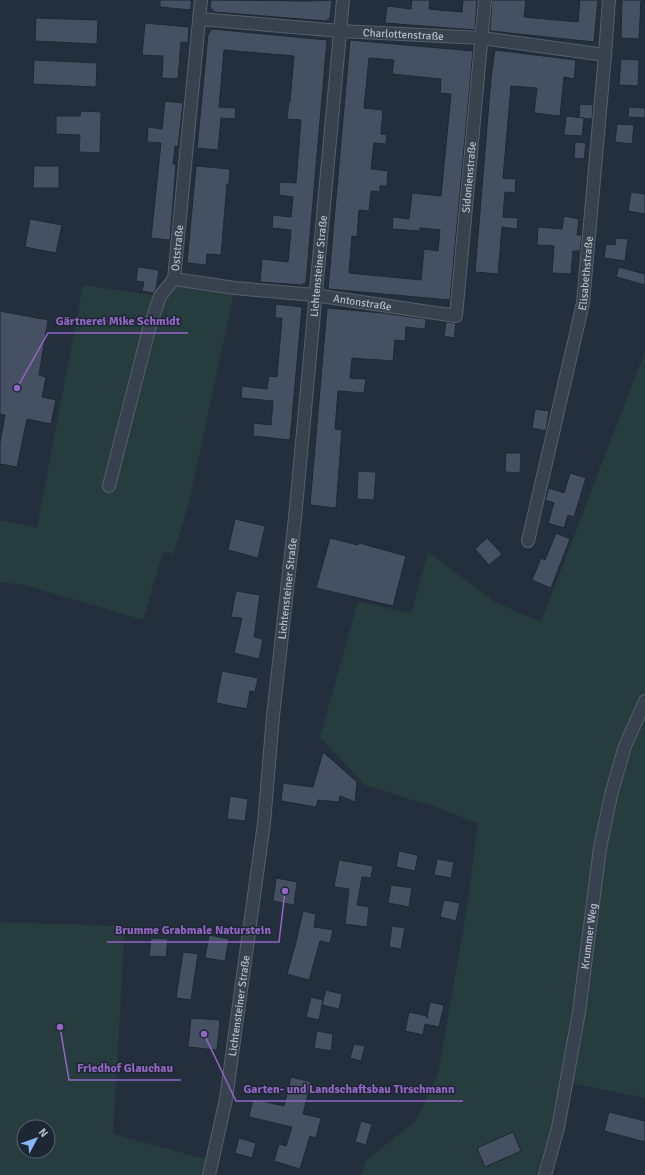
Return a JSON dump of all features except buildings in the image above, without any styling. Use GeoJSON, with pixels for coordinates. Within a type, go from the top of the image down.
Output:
{"type":"FeatureCollection","features":[{"type":"Feature","properties":{"kind":"street","name":"Oststraße"},"geometry":{"type":"LineString","coordinates":[[109,486],[149,329],[160,296],[174,279],[201,0]]}},
{"type":"Feature","properties":{"kind":"street","name":"Lichtensteiner Straße"},"geometry":{"type":"LineString","coordinates":[[209,1175],[226,1099],[264,823],[273,716],[295,518],[314,295],[343,0]]}},
{"type":"Feature","properties":{"kind":"street","name":"Sidonienstraße"},"geometry":{"type":"LineString","coordinates":[[456,316],[485,0]]}},
{"type":"Feature","properties":{"kind":"street","name":"Elisabethstraße"},"geometry":{"type":"LineString","coordinates":[[528,541],[583,304],[609,0]]}},
{"type":"Feature","properties":{"kind":"street","name":"Charlottenstraße"},"geometry":{"type":"LineString","coordinates":[[200,19],[340,31],[482,38],[605,56]]}},
{"type":"Feature","properties":{"kind":"street","name":"Antonstraße"},"geometry":{"type":"LineString","coordinates":[[174,279],[235,288],[314,295],[456,316]]}},
{"type":"Feature","properties":{"kind":"street","name":"Krummer Weg"},"geometry":{"type":"LineString","coordinates":[[545,1175],[558,1128],[579,1012],[600,848],[625,746],[645,701]]}},
{"type":"Feature","properties":{"kind":"green space"},"geometry":{"type":"Polygon","coordinates":[[[174,279],[235,288],[190,498],[174,553],[163,552],[143,620],[25,585],[0,582],[0,520],[37,528],[83,285],[159,296],[174,279]]]}},
{"type":"Feature","properties":{"kind":"green space"},"geometry":{"type":"Polygon","coordinates":[[[645,351],[645,1098],[566,1082],[545,1175],[361,1175],[366,1160],[415,1122],[438,1074],[468,902],[478,823],[435,807],[365,785],[320,737],[358,601],[411,614],[428,552],[495,602],[541,622],[645,351]]]}},
{"type":"Feature","properties":{"kind":"green space"},"geometry":{"type":"Polygon","coordinates":[[[0,922],[125,926],[113,1134],[212,1161],[209,1175],[0,1175],[0,922]]]}},
{"type":"Feature","properties":{"kind":"place","name":"Gärtnerei Mike Schmidt"},"geometry":{"type":"Point","coordinates":[17,388]}},
{"type":"Feature","properties":{"kind":"place","name":"Brumme Grabmale Naturstein"},"geometry":{"type":"Point","coordinates":[285,891]}},
{"type":"Feature","properties":{"kind":"place","name":"Friedhof Glauchau"},"geometry":{"type":"Point","coordinates":[60,1027]}},
{"type":"Feature","properties":{"kind":"place","name":"Garten- und Landschaftsbau Tirschmann"},"geometry":{"type":"Point","coordinates":[204,1034]}}]}
